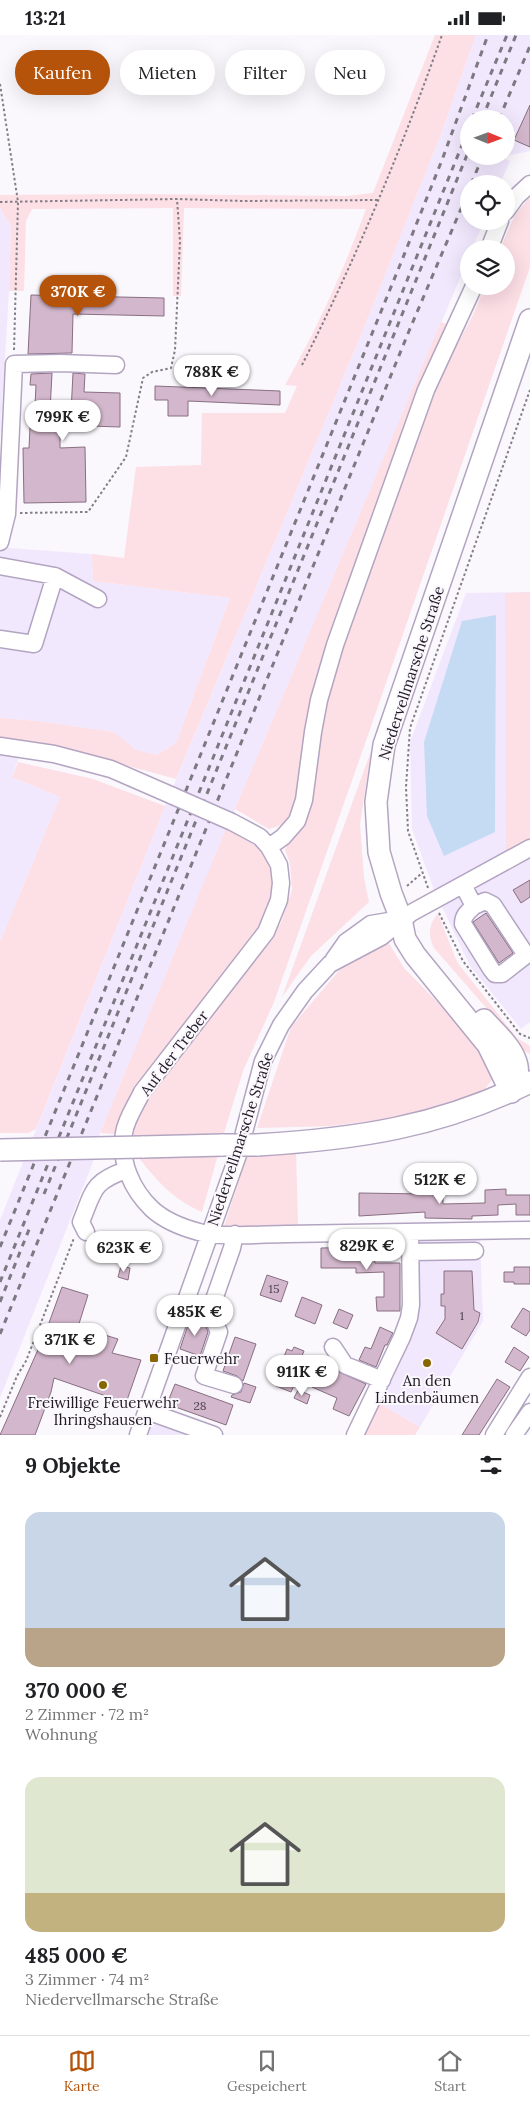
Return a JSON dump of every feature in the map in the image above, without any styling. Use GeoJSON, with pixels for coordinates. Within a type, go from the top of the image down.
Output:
{"type":"FeatureCollection","features":[{"type":"Feature","properties":{"kind":"main road","name":"Niedervellmarsche Straße"},"geometry":{"type":"LineString","coordinates":[[401,919],[391,893],[380,852],[376,802],[384,745],[530,320]]}},
{"type":"Feature","properties":{"kind":"main road"},"geometry":{"type":"LineString","coordinates":[[401,919],[521,1056],[518,1068],[518,1080],[521,1087]]}},
{"type":"Feature","properties":{"kind":"main road"},"geometry":{"type":"LineString","coordinates":[[401,919],[406,939],[415,955],[521,1087]]}},
{"type":"Feature","properties":{"kind":"main road"},"geometry":{"type":"LineString","coordinates":[[0,1150],[257,1145],[311,1142],[371,1134],[423,1123],[461,1111],[521,1087]]}},
{"type":"Feature","properties":{"kind":"street"},"geometry":{"type":"LineString","coordinates":[[515,198],[530,184]]}},
{"type":"Feature","properties":{"kind":"street"},"geometry":{"type":"LineString","coordinates":[[269,847],[283,837],[297,821],[304,800],[319,701],[335,645],[426,390],[470,295]]}},
{"type":"Feature","properties":{"kind":"street"},"geometry":{"type":"LineString","coordinates":[[0,542],[7,514],[14,364],[116,365]]}},
{"type":"Feature","properties":{"kind":"street"},"geometry":{"type":"LineString","coordinates":[[0,566],[55,576],[98,599]]}},
{"type":"Feature","properties":{"kind":"street"},"geometry":{"type":"LineString","coordinates":[[0,639],[34,643],[55,576]]}},
{"type":"Feature","properties":{"kind":"street","name":"Auf der Treber"},"geometry":{"type":"LineString","coordinates":[[0,746],[54,754],[111,769],[232,822],[260,837],[269,847],[279,865],[281,883],[279,900],[266,932],[142,1092],[124,1132],[123,1147],[126,1169],[137,1191],[153,1210],[170,1221],[201,1233],[530,1231]]}},
{"type":"Feature","properties":{"kind":"street"},"geometry":{"type":"LineString","coordinates":[[401,919],[530,848]]}},
{"type":"Feature","properties":{"kind":"street"},"geometry":{"type":"LineString","coordinates":[[463,885],[474,906]]}},
{"type":"Feature","properties":{"kind":"street","name":"Niedervellmarsche Straße"},"geometry":{"type":"LineString","coordinates":[[138,1435],[147,1411],[171,1319],[209,1233],[238,1155],[263,1061],[281,1025],[305,991],[330,964],[381,937],[401,919]]}},
{"type":"Feature","properties":{"kind":"street"},"geometry":{"type":"LineString","coordinates":[[84,1227],[97,1185],[109,1176],[126,1169]]}},
{"type":"Feature","properties":{"kind":"street"},"geometry":{"type":"LineString","coordinates":[[410,1252],[475,1256],[475,1231]]}},
{"type":"Feature","properties":{"kind":"street"},"geometry":{"type":"LineString","coordinates":[[355,1435],[402,1337],[409,1318],[411,1305],[410,1232]]}},
{"type":"Feature","properties":{"kind":"street"},"geometry":{"type":"LineString","coordinates":[[234,1385],[204,1376],[219,1332],[210,1311],[235,1234]]}},
{"type":"Feature","properties":{"kind":"street"},"geometry":{"type":"LineString","coordinates":[[333,1347],[345,1365],[382,1380]]}},
{"type":"Feature","properties":{"kind":"street"},"geometry":{"type":"LineString","coordinates":[[494,1435],[530,1377]]}},
{"type":"Feature","properties":{"kind":"street"},"geometry":{"type":"LineString","coordinates":[[147,1411],[214,1435]]}},
{"type":"Feature","properties":{"kind":"street"},"geometry":{"type":"LineString","coordinates":[[514,1435],[528,1418]]}},
{"type":"Feature","properties":{"kind":"path"},"geometry":{"type":"LineString","coordinates":[[302,365],[335,300],[397,156],[442,35]]}},
{"type":"Feature","properties":{"kind":"path"},"geometry":{"type":"LineString","coordinates":[[0,84],[18,202],[14,364]]}},
{"type":"Feature","properties":{"kind":"path"},"geometry":{"type":"LineString","coordinates":[[0,202],[177,199],[244,201],[378,200]]}},
{"type":"Feature","properties":{"kind":"path"},"geometry":{"type":"LineString","coordinates":[[22,513],[88,512],[126,457],[143,378],[152,372],[171,368],[174,350],[180,241],[177,199]]}},
{"type":"Feature","properties":{"kind":"path"},"geometry":{"type":"LineString","coordinates":[[422,873],[408,831],[406,787],[410,728],[530,390]]}},
{"type":"Feature","properties":{"kind":"path"},"geometry":{"type":"LineString","coordinates":[[0,1417],[84,1227]]}},
{"type":"Feature","properties":{"kind":"shaded area"},"geometry":{"type":"Polygon","coordinates":[[[435,35],[476,35],[441,134],[363,330],[176,779],[54,746],[0,738],[0,718],[38,721],[114,732],[136,750],[157,755],[176,743],[230,598],[93,581],[92,554],[124,558],[136,467],[201,465],[202,413],[285,413],[297,386],[285,385],[329,299],[366,209],[184,208],[181,296],[173,296],[173,208],[32,209],[26,221],[24,291],[9,291],[11,226],[0,208],[0,195],[347,196],[373,193],[435,35]]]}},
{"type":"Feature","properties":{"kind":"shaded area"},"geometry":{"type":"Polygon","coordinates":[[[476,35],[530,35],[530,151],[515,154],[515,110],[460,110],[460,165],[508,165],[504,175],[460,175],[460,230],[480,230],[476,240],[460,240],[460,278],[100,1133],[93,1162],[0,1398],[0,1220],[165,806],[363,330],[441,134],[476,35]]]}},
{"type":"Feature","properties":{"kind":"shaded area"},"geometry":{"type":"Polygon","coordinates":[[[530,197],[530,267],[274,1002],[243,1071],[224,1133],[129,1138],[140,1107],[257,959],[281,923],[292,890],[290,863],[285,850],[291,833],[304,821],[314,794],[322,723],[330,681],[431,393],[473,315],[481,295],[515,295],[515,240],[504,240],[508,230],[515,230],[515,215],[530,197]]]}},
{"type":"Feature","properties":{"kind":"shaded area"},"geometry":{"type":"Polygon","coordinates":[[[0,208],[11,226],[0,441],[0,208]]]}},
{"type":"Feature","properties":{"kind":"shaded area"},"geometry":{"type":"Polygon","coordinates":[[[441,322],[450,326],[430,368],[315,683],[305,723],[301,785],[297,805],[286,822],[269,829],[235,809],[441,322]]]}},
{"type":"Feature","properties":{"kind":"shaded area"},"geometry":{"type":"Polygon","coordinates":[[[0,528],[11,531],[9,548],[92,554],[93,581],[230,598],[176,743],[157,755],[136,751],[114,732],[38,721],[0,718],[0,528]]]}},
{"type":"Feature","properties":{"kind":"shaded area"},"geometry":{"type":"Polygon","coordinates":[[[530,592],[530,1022],[521,1029],[470,966],[434,890],[412,829],[410,742],[466,593],[530,592]]]}},
{"type":"Feature","properties":{"kind":"shaded area"},"geometry":{"type":"Polygon","coordinates":[[[530,592],[530,848],[506,861],[505,593],[530,592]]]}},
{"type":"Feature","properties":{"kind":"shaded area"},"geometry":{"type":"Polygon","coordinates":[[[0,738],[24,742],[12,777],[60,797],[0,942],[0,738]]]}},
{"type":"Feature","properties":{"kind":"shaded area"},"geometry":{"type":"Polygon","coordinates":[[[371,751],[360,824],[364,878],[369,902],[311,956],[282,997],[371,751]]]}},
{"type":"Feature","properties":{"kind":"shaded area"},"geometry":{"type":"Polygon","coordinates":[[[18,762],[93,779],[165,806],[36,1129],[28,1133],[0,1133],[0,942],[60,797],[12,777],[18,762]]]}},
{"type":"Feature","properties":{"kind":"shaded area"},"geometry":{"type":"Polygon","coordinates":[[[226,829],[260,848],[273,871],[273,894],[260,926],[133,1088],[114,1134],[100,1133],[226,829]]]}},
{"type":"Feature","properties":{"kind":"shaded area"},"geometry":{"type":"Polygon","coordinates":[[[438,914],[457,962],[517,1038],[530,1046],[530,1054],[520,1049],[434,948],[430,931],[432,922],[438,914]]]}},
{"type":"Feature","properties":{"kind":"shaded area"},"geometry":{"type":"Polygon","coordinates":[[[388,942],[404,968],[475,1040],[494,1077],[482,1093],[418,1115],[331,1126],[257,1128],[291,1027],[342,967],[388,942]]]}},
{"type":"Feature","properties":{"kind":"shaded area"},"geometry":{"type":"Polygon","coordinates":[[[296,1150],[298,1226],[224,1226],[249,1151],[296,1150]]]}},
{"type":"Feature","properties":{"kind":"shaded area"},"geometry":{"type":"Polygon","coordinates":[[[219,1151],[202,1212],[191,1207],[165,1188],[136,1154],[219,1151]]]}},
{"type":"Feature","properties":{"kind":"shaded area","name":"An den Lindenbäumen"},"geometry":{"type":"Polygon","coordinates":[[[480,1238],[483,1321],[420,1427],[379,1403],[415,1323],[417,1240],[480,1238]]]}},
{"type":"Feature","properties":{"kind":"shaded area"},"geometry":{"type":"Polygon","coordinates":[[[379,1403],[420,1427],[415,1435],[364,1435],[379,1403]]]}},
{"type":"Feature","properties":{"kind":"shaded area"},"geometry":{"type":"Polygon","coordinates":[[[162,1420],[206,1435],[145,1435],[147,1429],[162,1420]]]}},
{"type":"Feature","properties":{"kind":"water"},"geometry":{"type":"Polygon","coordinates":[[[496,615],[495,832],[444,856],[427,816],[424,742],[462,621],[496,615]]]}},
{"type":"Feature","properties":{"kind":"building"},"geometry":{"type":"Polygon","coordinates":[[[530,105],[530,147],[515,140],[530,105]]]}},
{"type":"Feature","properties":{"kind":"building"},"geometry":{"type":"Polygon","coordinates":[[[31,295],[164,298],[164,316],[73,314],[72,353],[28,354],[31,295]]]}},
{"type":"Feature","properties":{"kind":"building"},"geometry":{"type":"Polygon","coordinates":[[[52,373],[50,411],[71,412],[73,373],[85,374],[84,392],[120,393],[120,427],[60,425],[60,448],[85,447],[86,502],[24,503],[23,448],[29,448],[30,427],[34,427],[36,385],[30,385],[31,374],[52,373]]]}},
{"type":"Feature","properties":{"kind":"building"},"geometry":{"type":"Polygon","coordinates":[[[155,386],[280,391],[280,405],[188,401],[188,416],[168,416],[168,400],[155,400],[155,386]]]}},
{"type":"Feature","properties":{"kind":"building"},"geometry":{"type":"Polygon","coordinates":[[[530,880],[530,897],[521,903],[513,890],[530,880]]]}},
{"type":"Feature","properties":{"kind":"building"},"geometry":{"type":"Polygon","coordinates":[[[486,913],[513,953],[499,963],[473,922],[486,913]]]}},
{"type":"Feature","properties":{"kind":"building"},"geometry":{"type":"Polygon","coordinates":[[[443,1189],[443,1204],[485,1203],[485,1190],[506,1189],[506,1195],[530,1195],[530,1215],[516,1215],[516,1204],[498,1205],[498,1215],[472,1216],[472,1219],[425,1218],[425,1212],[359,1216],[359,1193],[425,1194],[425,1190],[443,1189]]]}},
{"type":"Feature","properties":{"kind":"building"},"geometry":{"type":"Polygon","coordinates":[[[374,1247],[375,1263],[400,1263],[400,1311],[377,1311],[376,1297],[384,1297],[384,1272],[356,1273],[356,1268],[321,1268],[321,1248],[374,1247]]]}},
{"type":"Feature","properties":{"kind":"building"},"geometry":{"type":"Polygon","coordinates":[[[121,1266],[130,1268],[128,1280],[118,1277],[121,1266]]]}},
{"type":"Feature","properties":{"kind":"building"},"geometry":{"type":"Polygon","coordinates":[[[514,1267],[530,1267],[530,1284],[504,1282],[504,1272],[514,1272],[514,1267]]]}},
{"type":"Feature","properties":{"kind":"building"},"geometry":{"type":"Polygon","coordinates":[[[444,1271],[472,1271],[474,1310],[480,1313],[478,1322],[462,1349],[436,1333],[445,1319],[445,1306],[441,1306],[441,1294],[444,1294],[444,1271]]]}},
{"type":"Feature","properties":{"kind":"building"},"geometry":{"type":"Polygon","coordinates":[[[267,1275],[288,1282],[281,1302],[260,1295],[267,1275]]]}},
{"type":"Feature","properties":{"kind":"building","name":"Freiwillige Feuerwehr Ihringshausen"},"geometry":{"type":"Polygon","coordinates":[[[62,1287],[88,1295],[78,1327],[118,1339],[112,1353],[141,1360],[126,1403],[54,1378],[51,1392],[35,1435],[0,1435],[45,1334],[62,1287]]]}},
{"type":"Feature","properties":{"kind":"building"},"geometry":{"type":"Polygon","coordinates":[[[302,1297],[322,1305],[315,1324],[295,1316],[302,1297]]]}},
{"type":"Feature","properties":{"kind":"building"},"geometry":{"type":"Polygon","coordinates":[[[523,1308],[530,1312],[530,1330],[526,1336],[511,1327],[523,1308]]]}},
{"type":"Feature","properties":{"kind":"building"},"geometry":{"type":"Polygon","coordinates":[[[339,1309],[353,1315],[347,1329],[333,1323],[339,1309]]]}},
{"type":"Feature","properties":{"kind":"building"},"geometry":{"type":"Polygon","coordinates":[[[191,1316],[203,1320],[208,1332],[200,1356],[180,1349],[191,1316]]]}},
{"type":"Feature","properties":{"kind":"building"},"geometry":{"type":"Polygon","coordinates":[[[380,1327],[393,1333],[387,1345],[385,1345],[376,1367],[359,1360],[365,1347],[371,1349],[380,1327]]]}},
{"type":"Feature","properties":{"kind":"building"},"geometry":{"type":"Polygon","coordinates":[[[235,1337],[256,1344],[243,1381],[237,1376],[223,1371],[235,1337]]]}},
{"type":"Feature","properties":{"kind":"building"},"geometry":{"type":"Polygon","coordinates":[[[294,1347],[304,1351],[297,1368],[301,1370],[291,1392],[276,1386],[282,1373],[278,1372],[287,1349],[292,1351],[294,1347]]]}},
{"type":"Feature","properties":{"kind":"building"},"geometry":{"type":"Polygon","coordinates":[[[514,1347],[529,1357],[520,1371],[505,1362],[514,1347]]]}},
{"type":"Feature","properties":{"kind":"building"},"geometry":{"type":"Polygon","coordinates":[[[321,1364],[366,1384],[349,1416],[333,1409],[337,1398],[312,1387],[321,1364]]]}},
{"type":"Feature","properties":{"kind":"building"},"geometry":{"type":"Polygon","coordinates":[[[497,1379],[510,1387],[479,1435],[462,1435],[497,1379]]]}},
{"type":"Feature","properties":{"kind":"building"},"geometry":{"type":"Polygon","coordinates":[[[244,1383],[256,1387],[250,1403],[231,1397],[241,1392],[244,1383]]]}},
{"type":"Feature","properties":{"kind":"building"},"geometry":{"type":"Polygon","coordinates":[[[175,1384],[233,1405],[226,1425],[167,1404],[175,1384]]]}},
{"type":"Feature","properties":{"kind":"building"},"geometry":{"type":"Polygon","coordinates":[[[298,1390],[310,1395],[307,1404],[294,1398],[298,1390]]]}},
{"type":"Feature","properties":{"kind":"railway"},"geometry":{"type":"LineString","coordinates":[[0,1247],[402,260],[442,160],[488,35]]}},
{"type":"Feature","properties":{"kind":"railway"},"geometry":{"type":"LineString","coordinates":[[476,110],[507,35]]}},
{"type":"Feature","properties":{"kind":"railway"},"geometry":{"type":"LineString","coordinates":[[486,110],[516,35]]}},
{"type":"Feature","properties":{"kind":"railway"},"geometry":{"type":"LineString","coordinates":[[503,110],[530,46]]}},
{"type":"Feature","properties":{"kind":"railway"},"geometry":{"type":"LineString","coordinates":[[0,1282],[460,150]]}},
{"type":"Feature","properties":{"kind":"railway"},"geometry":{"type":"LineString","coordinates":[[44,1194],[463,165]]}},
{"type":"Feature","properties":{"kind":"railway"},"geometry":{"type":"LineString","coordinates":[[475,175],[479,165]]}},
{"type":"Feature","properties":{"kind":"railway"},"geometry":{"type":"LineString","coordinates":[[0,1334],[409,331],[460,211]]}},
{"type":"Feature","properties":{"kind":"railway"},"geometry":{"type":"LineString","coordinates":[[0,1302],[30,1227]]}},
{"type":"Feature","properties":{"kind":"place","name":"Feuerwehr"},"geometry":{"type":"Point","coordinates":[154,1358]}},
{"type":"Feature","properties":{"kind":"place","name":"An den Lindenbäumen"},"geometry":{"type":"Point","coordinates":[427,1363]}},
{"type":"Feature","properties":{"kind":"place","name":"Freiwillige Feuerwehr Ihringshausen"},"geometry":{"type":"Point","coordinates":[103,1385]}}]}
